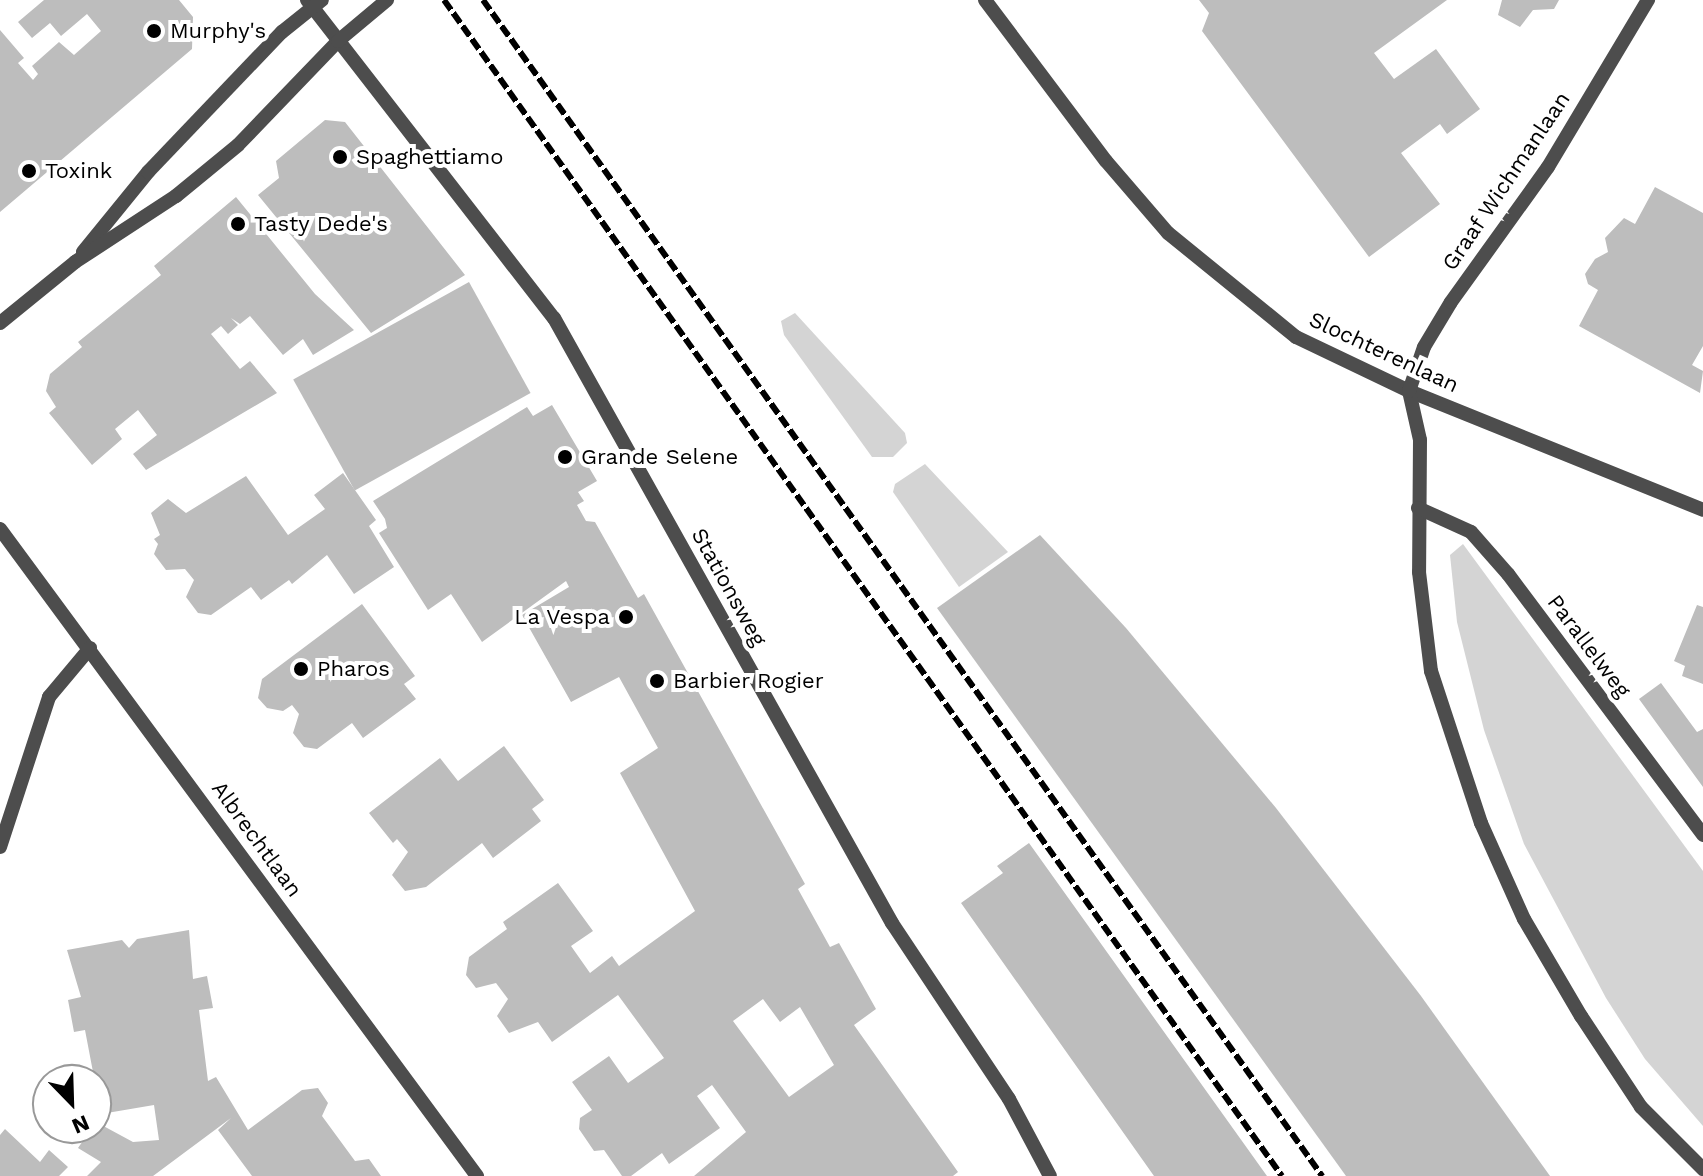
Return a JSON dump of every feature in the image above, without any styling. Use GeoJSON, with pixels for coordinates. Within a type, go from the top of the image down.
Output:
{"type":"FeatureCollection","features":[{"type":"Feature","properties":{"kind":"street"},"geometry":{"type":"LineString","coordinates":[[0,323],[75,262],[176,196],[238,145],[338,41],[387,0]]}},
{"type":"Feature","properties":{"kind":"street","name":"Slochterenlaan"},"geometry":{"type":"LineString","coordinates":[[985,0],[1106,161],[1168,233],[1296,337],[1409,391],[1703,510]]}},
{"type":"Feature","properties":{"kind":"street","name":"Graaf Wichmanlaan"},"geometry":{"type":"LineString","coordinates":[[1409,391],[1424,347],[1451,302],[1548,167],[1648,0]]}},
{"type":"Feature","properties":{"kind":"street"},"geometry":{"type":"LineString","coordinates":[[75,262],[148,172],[282,32],[314,3]]}},
{"type":"Feature","properties":{"kind":"street","name":"Stationsweg"},"geometry":{"type":"LineString","coordinates":[[314,3],[338,41],[554,318],[892,923],[1009,1099],[1050,1176]]}},
{"type":"Feature","properties":{"kind":"street"},"geometry":{"type":"LineString","coordinates":[[1409,391],[1420,440],[1419,572],[1431,671],[1481,823],[1524,919],[1581,1016],[1641,1107],[1703,1169]]}},
{"type":"Feature","properties":{"kind":"street","name":"Parallelweg"},"geometry":{"type":"LineString","coordinates":[[1418,508],[1471,532],[1508,574],[1703,835]]}},
{"type":"Feature","properties":{"kind":"street","name":"Albrechtlaan"},"geometry":{"type":"LineString","coordinates":[[0,529],[477,1176]]}},
{"type":"Feature","properties":{"kind":"street"},"geometry":{"type":"LineString","coordinates":[[0,847],[49,697],[90,648]]}},
{"type":"Feature","properties":{"kind":"shaded area"},"geometry":{"type":"Polygon","coordinates":[[[795,313],[905,433],[907,443],[893,457],[872,457],[784,335],[781,321],[795,313]]]}},
{"type":"Feature","properties":{"kind":"shaded area"},"geometry":{"type":"Polygon","coordinates":[[[925,464],[1008,552],[959,587],[893,492],[895,484],[925,464]]]}},
{"type":"Feature","properties":{"kind":"shaded area"},"geometry":{"type":"Polygon","coordinates":[[[1463,544],[1703,871],[1703,1126],[1645,1059],[1606,998],[1524,844],[1484,730],[1457,622],[1450,555],[1463,544]]]}},
{"type":"Feature","properties":{"kind":"building"},"geometry":{"type":"Polygon","coordinates":[[[44,0],[179,0],[193,17],[192,49],[0,212],[0,30],[24,58],[18,63],[33,80],[38,74],[32,66],[59,42],[74,55],[101,31],[87,14],[61,36],[50,23],[32,38],[18,22],[44,0]]]}},
{"type":"Feature","properties":{"kind":"building"},"geometry":{"type":"Polygon","coordinates":[[[1199,0],[1447,0],[1374,53],[1394,79],[1436,49],[1480,109],[1447,134],[1440,124],[1401,153],[1440,204],[1369,257],[1202,31],[1209,13],[1199,0]]]}},
{"type":"Feature","properties":{"kind":"building"},"geometry":{"type":"Polygon","coordinates":[[[1502,0],[1559,0],[1554,9],[1533,10],[1520,27],[1498,15],[1502,0]]]}},
{"type":"Feature","properties":{"kind":"building"},"geometry":{"type":"Polygon","coordinates":[[[325,120],[345,122],[465,275],[371,333],[258,195],[279,178],[276,161],[325,120]]]}},
{"type":"Feature","properties":{"kind":"building"},"geometry":{"type":"Polygon","coordinates":[[[1655,187],[1703,213],[1703,346],[1692,365],[1703,371],[1700,393],[1579,326],[1598,290],[1588,284],[1585,274],[1595,259],[1608,252],[1605,238],[1624,218],[1635,224],[1655,187]]]}},
{"type":"Feature","properties":{"kind":"building"},"geometry":{"type":"Polygon","coordinates":[[[236,197],[315,294],[354,330],[313,355],[303,339],[283,355],[250,316],[240,324],[231,318],[238,325],[228,334],[221,326],[211,334],[240,369],[250,361],[277,393],[146,470],[133,454],[157,435],[138,410],[115,429],[122,439],[92,465],[49,413],[56,407],[46,391],[50,374],[82,347],[78,342],[161,275],[154,266],[236,197]]]}},
{"type":"Feature","properties":{"kind":"building"},"geometry":{"type":"Polygon","coordinates":[[[469,282],[531,393],[355,491],[293,379],[469,282]]]}},
{"type":"Feature","properties":{"kind":"building"},"geometry":{"type":"Polygon","coordinates":[[[552,405],[597,481],[578,492],[584,501],[577,505],[586,521],[595,522],[638,598],[644,594],[805,884],[798,889],[830,947],[839,943],[876,1009],[854,1025],[958,1172],[953,1176],[694,1176],[746,1132],[712,1085],[697,1096],[720,1128],[669,1164],[662,1153],[631,1176],[622,1176],[604,1150],[594,1151],[579,1129],[580,1118],[592,1110],[572,1082],[609,1056],[628,1083],[664,1058],[618,995],[552,1042],[538,1022],[509,1033],[497,1016],[508,999],[496,983],[476,988],[466,975],[469,957],[507,929],[503,922],[558,883],[593,931],[571,946],[590,973],[612,956],[619,966],[695,911],[620,773],[658,748],[619,677],[571,702],[522,615],[569,587],[566,581],[482,642],[451,594],[428,610],[379,533],[387,528],[373,501],[527,407],[533,416],[552,405]],[[763,999],[733,1021],[789,1097],[834,1065],[800,1007],[780,1022],[763,999]]]}},
{"type":"Feature","properties":{"kind":"building"},"geometry":{"type":"Polygon","coordinates":[[[343,473],[376,520],[369,526],[394,567],[354,594],[327,555],[292,584],[289,580],[261,600],[251,587],[211,615],[198,613],[186,597],[194,580],[185,569],[166,570],[154,554],[158,544],[154,539],[160,535],[151,513],[168,499],[186,513],[246,476],[288,535],[325,509],[314,495],[343,473]]]}},
{"type":"Feature","properties":{"kind":"building"},"geometry":{"type":"Polygon","coordinates":[[[1040,535],[1126,628],[1276,808],[1421,996],[1550,1176],[1346,1176],[937,608],[1040,535]]]}},
{"type":"Feature","properties":{"kind":"building"},"geometry":{"type":"Polygon","coordinates":[[[362,604],[415,676],[404,684],[416,699],[363,738],[352,723],[317,749],[304,747],[293,733],[299,714],[292,705],[283,711],[267,708],[258,698],[262,679],[362,604]]]}},
{"type":"Feature","properties":{"kind":"building"},"geometry":{"type":"Polygon","coordinates":[[[1697,605],[1703,607],[1703,684],[1682,676],[1685,666],[1674,661],[1697,605]]]}},
{"type":"Feature","properties":{"kind":"building"},"geometry":{"type":"Polygon","coordinates":[[[1661,683],[1697,732],[1703,729],[1703,787],[1639,699],[1661,683]]]}},
{"type":"Feature","properties":{"kind":"building"},"geometry":{"type":"Polygon","coordinates":[[[504,746],[544,800],[532,809],[541,821],[493,858],[482,843],[426,887],[405,891],[392,875],[408,852],[397,839],[393,843],[369,813],[440,758],[458,781],[504,746]]]}},
{"type":"Feature","properties":{"kind":"building"},"geometry":{"type":"Polygon","coordinates":[[[1029,843],[1267,1176],[1154,1176],[961,903],[1003,873],[997,866],[1029,843]]]}},
{"type":"Feature","properties":{"kind":"building"},"geometry":{"type":"Polygon","coordinates":[[[189,930],[193,979],[207,976],[213,1008],[199,1010],[208,1081],[216,1077],[248,1130],[302,1090],[318,1088],[328,1103],[322,1116],[355,1161],[369,1159],[381,1176],[252,1176],[218,1130],[231,1118],[153,1176],[87,1176],[101,1162],[78,1148],[81,1144],[112,1144],[112,1131],[133,1142],[159,1140],[154,1105],[112,1112],[112,1064],[91,1064],[85,1030],[74,1032],[68,1000],[81,997],[67,950],[122,940],[129,948],[137,939],[189,930]]]}},
{"type":"Feature","properties":{"kind":"building"},"geometry":{"type":"Polygon","coordinates":[[[5,1129],[40,1162],[49,1150],[68,1167],[59,1176],[0,1176],[0,1135],[5,1129]]]}},
{"type":"Feature","properties":{"kind":"railway"},"geometry":{"type":"LineString","coordinates":[[444,0],[1282,1176]]}},
{"type":"Feature","properties":{"kind":"railway"},"geometry":{"type":"LineString","coordinates":[[483,0],[1322,1176]]}},
{"type":"Feature","properties":{"kind":"place","name":"Murphy's"},"geometry":{"type":"Point","coordinates":[154,31]}},
{"type":"Feature","properties":{"kind":"place","name":"Spaghettiamo"},"geometry":{"type":"Point","coordinates":[340,157]}},
{"type":"Feature","properties":{"kind":"place","name":"Toxink"},"geometry":{"type":"Point","coordinates":[29,171]}},
{"type":"Feature","properties":{"kind":"place","name":"Tasty Dede's"},"geometry":{"type":"Point","coordinates":[238,224]}},
{"type":"Feature","properties":{"kind":"place","name":"Grande Selene"},"geometry":{"type":"Point","coordinates":[565,457]}},
{"type":"Feature","properties":{"kind":"place","name":"La Vespa"},"geometry":{"type":"Point","coordinates":[626,617]}},
{"type":"Feature","properties":{"kind":"place","name":"Pharos"},"geometry":{"type":"Point","coordinates":[301,669]}},
{"type":"Feature","properties":{"kind":"place","name":"Barbier Rogier"},"geometry":{"type":"Point","coordinates":[657,681]}}]}
